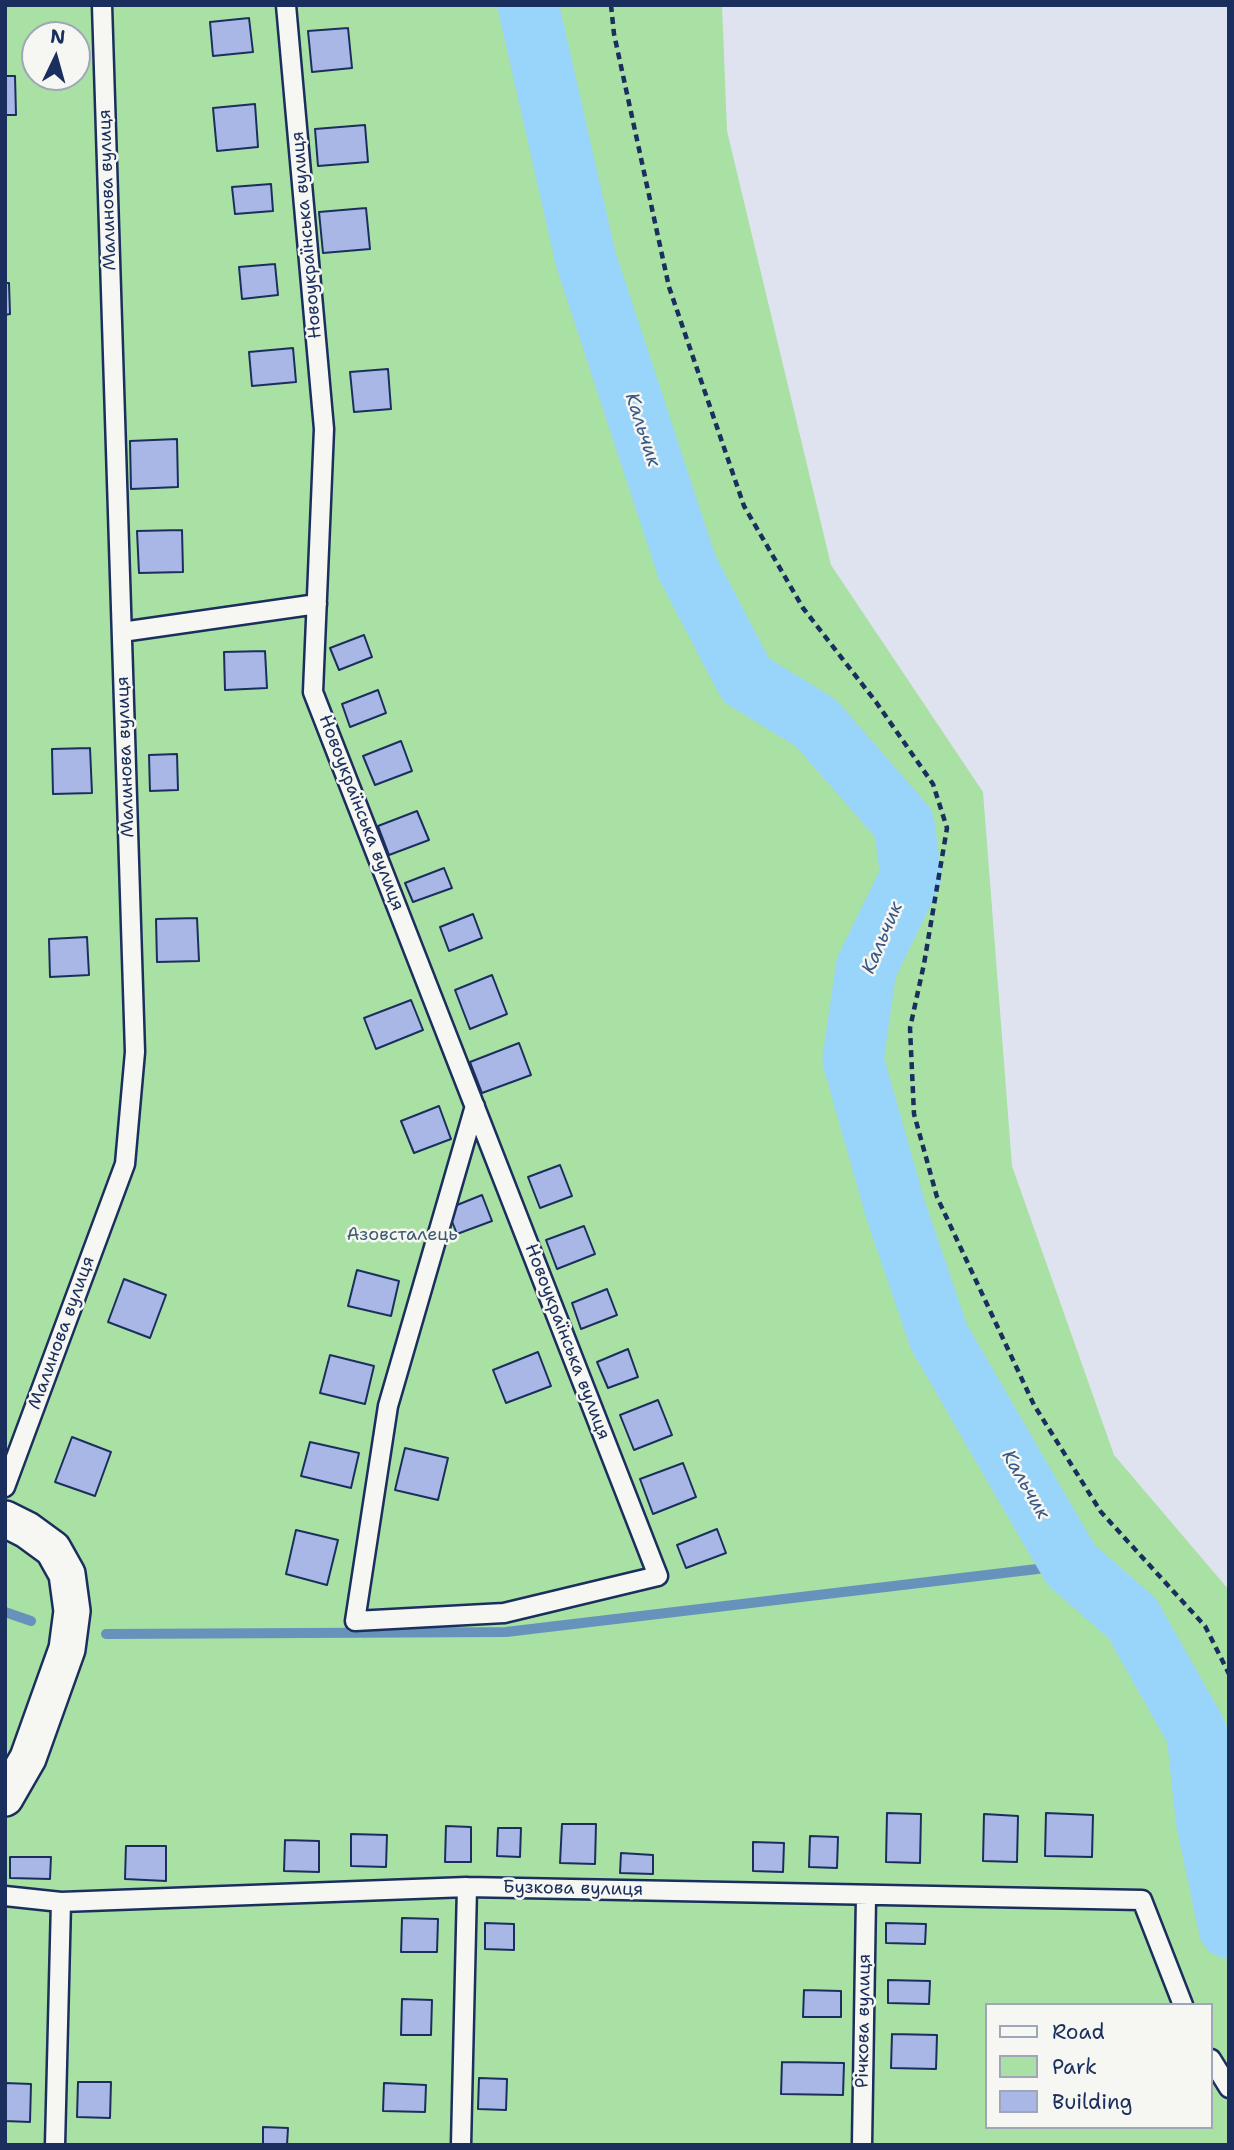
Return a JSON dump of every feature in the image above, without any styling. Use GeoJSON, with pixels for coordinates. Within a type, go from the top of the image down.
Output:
{"type":"FeatureCollection","features":[{"type":"Feature","properties":{"kind":"street"},"geometry":{"type":"LineString","coordinates":[[5,1519],[27,1530],[52,1549],[67,1574],[72,1611],[67,1649],[29,1758],[5,1798]]}},
{"type":"Feature","properties":{"kind":"lane","name":"Малинова вулиця"},"geometry":{"type":"LineString","coordinates":[[5,1487],[125,1164],[135,1052],[102,5]]}},
{"type":"Feature","properties":{"kind":"lane","name":"Новоукраїнська вулиця"},"geometry":{"type":"LineString","coordinates":[[286,5],[324,429],[313,692],[659,1576],[504,1613],[355,1621],[388,1406],[475,1107]]}},
{"type":"Feature","properties":{"kind":"lane"},"geometry":{"type":"LineString","coordinates":[[122,632],[317,604]]}},
{"type":"Feature","properties":{"kind":"lane"},"geometry":{"type":"LineString","coordinates":[[461,2145],[467,1887]]}},
{"type":"Feature","properties":{"kind":"lane","name":"Бузкова вулиця"},"geometry":{"type":"LineString","coordinates":[[5,1896],[61,1902],[467,1887],[866,1897],[1142,1900],[1182,2003]]}},
{"type":"Feature","properties":{"kind":"lane","name":"Річкова вулиця"},"geometry":{"type":"LineString","coordinates":[[862,2145],[866,1897]]}},
{"type":"Feature","properties":{"kind":"lane"},"geometry":{"type":"LineString","coordinates":[[55,2145],[61,1902]]}},
{"type":"Feature","properties":{"kind":"lane"},"geometry":{"type":"LineString","coordinates":[[1213,2062],[1229,2088]]}},
{"type":"Feature","properties":{"kind":"path"},"geometry":{"type":"LineString","coordinates":[[611,5],[614,34],[669,287],[744,506],[803,608],[876,702],[933,784],[947,828],[925,964],[910,1028],[914,1114],[937,1197],[1034,1405],[1101,1512],[1205,1626],[1229,1674]]}},
{"type":"Feature","properties":{"kind":"green space","name":"Азовсталець"},"geometry":{"type":"Polygon","coordinates":[[[5,5],[722,5],[727,131],[831,565],[983,792],[1012,1166],[1114,1455],[1229,1590],[1229,2145],[5,2145],[5,5]]]}},
{"type":"Feature","properties":{"kind":"building"},"geometry":{"type":"Polygon","coordinates":[[[249,18],[253,52],[213,56],[210,22],[249,18]]]}},
{"type":"Feature","properties":{"kind":"building"},"geometry":{"type":"Polygon","coordinates":[[[348,28],[352,68],[312,72],[308,31],[348,28]]]}},
{"type":"Feature","properties":{"kind":"building"},"geometry":{"type":"Polygon","coordinates":[[[5,76],[15,76],[16,115],[5,115],[5,76]]]}},
{"type":"Feature","properties":{"kind":"building"},"geometry":{"type":"Polygon","coordinates":[[[255,104],[258,147],[217,151],[213,108],[255,104]]]}},
{"type":"Feature","properties":{"kind":"building"},"geometry":{"type":"Polygon","coordinates":[[[365,125],[368,162],[318,166],[315,129],[365,125]]]}},
{"type":"Feature","properties":{"kind":"building"},"geometry":{"type":"Polygon","coordinates":[[[271,184],[273,211],[235,214],[232,187],[271,184]]]}},
{"type":"Feature","properties":{"kind":"building"},"geometry":{"type":"Polygon","coordinates":[[[366,208],[370,249],[323,253],[319,212],[366,208]]]}},
{"type":"Feature","properties":{"kind":"building"},"geometry":{"type":"Polygon","coordinates":[[[275,264],[278,295],[242,299],[239,267],[275,264]]]}},
{"type":"Feature","properties":{"kind":"building"},"geometry":{"type":"Polygon","coordinates":[[[5,283],[9,283],[10,314],[5,315],[5,283]]]}},
{"type":"Feature","properties":{"kind":"building"},"geometry":{"type":"Polygon","coordinates":[[[293,348],[296,382],[252,386],[249,352],[293,348]]]}},
{"type":"Feature","properties":{"kind":"building"},"geometry":{"type":"Polygon","coordinates":[[[388,369],[391,409],[354,412],[350,372],[388,369]]]}},
{"type":"Feature","properties":{"kind":"building"},"geometry":{"type":"Polygon","coordinates":[[[177,439],[178,487],[131,489],[130,441],[177,439]]]}},
{"type":"Feature","properties":{"kind":"building"},"geometry":{"type":"Polygon","coordinates":[[[182,530],[183,572],[139,573],[137,531],[182,530]]]}},
{"type":"Feature","properties":{"kind":"building"},"geometry":{"type":"Polygon","coordinates":[[[364,635],[372,657],[339,670],[330,648],[364,635]]]}},
{"type":"Feature","properties":{"kind":"building"},"geometry":{"type":"Polygon","coordinates":[[[265,651],[267,688],[225,690],[224,652],[265,651]]]}},
{"type":"Feature","properties":{"kind":"building"},"geometry":{"type":"Polygon","coordinates":[[[378,690],[386,713],[350,727],[342,704],[378,690]]]}},
{"type":"Feature","properties":{"kind":"building"},"geometry":{"type":"Polygon","coordinates":[[[401,741],[412,771],[375,785],[363,756],[401,741]]]}},
{"type":"Feature","properties":{"kind":"building"},"geometry":{"type":"Polygon","coordinates":[[[90,748],[92,793],[53,794],[52,749],[90,748]]]}},
{"type":"Feature","properties":{"kind":"building"},"geometry":{"type":"Polygon","coordinates":[[[177,754],[178,790],[150,791],[149,755],[177,754]]]}},
{"type":"Feature","properties":{"kind":"building"},"geometry":{"type":"Polygon","coordinates":[[[417,811],[429,840],[389,855],[378,826],[417,811]]]}},
{"type":"Feature","properties":{"kind":"building"},"geometry":{"type":"Polygon","coordinates":[[[444,868],[452,888],[413,902],[405,883],[444,868]]]}},
{"type":"Feature","properties":{"kind":"building"},"geometry":{"type":"Polygon","coordinates":[[[473,914],[482,938],[449,951],[440,927],[473,914]]]}},
{"type":"Feature","properties":{"kind":"building"},"geometry":{"type":"Polygon","coordinates":[[[197,918],[199,961],[157,962],[156,919],[197,918]]]}},
{"type":"Feature","properties":{"kind":"building"},"geometry":{"type":"Polygon","coordinates":[[[87,937],[89,975],[50,977],[49,939],[87,937]]]}},
{"type":"Feature","properties":{"kind":"building"},"geometry":{"type":"Polygon","coordinates":[[[492,975],[507,1014],[470,1029],[455,990],[492,975]]]}},
{"type":"Feature","properties":{"kind":"building"},"geometry":{"type":"Polygon","coordinates":[[[411,1000],[423,1030],[376,1049],[364,1018],[411,1000]]]}},
{"type":"Feature","properties":{"kind":"building"},"geometry":{"type":"Polygon","coordinates":[[[519,1043],[531,1075],[482,1093],[470,1062],[519,1043]]]}},
{"type":"Feature","properties":{"kind":"building"},"geometry":{"type":"Polygon","coordinates":[[[439,1106],[451,1139],[414,1153],[401,1121],[439,1106]]]}},
{"type":"Feature","properties":{"kind":"building"},"geometry":{"type":"Polygon","coordinates":[[[560,1165],[572,1196],[540,1208],[528,1177],[560,1165]]]}},
{"type":"Feature","properties":{"kind":"building"},"geometry":{"type":"Polygon","coordinates":[[[482,1195],[492,1221],[457,1234],[447,1209],[482,1195]]]}},
{"type":"Feature","properties":{"kind":"building"},"geometry":{"type":"Polygon","coordinates":[[[584,1226],[595,1254],[557,1269],[546,1240],[584,1226]]]}},
{"type":"Feature","properties":{"kind":"building"},"geometry":{"type":"Polygon","coordinates":[[[357,1270],[399,1281],[391,1316],[348,1306],[357,1270]]]}},
{"type":"Feature","properties":{"kind":"building"},"geometry":{"type":"Polygon","coordinates":[[[124,1279],[166,1295],[150,1338],[108,1322],[124,1279]]]}},
{"type":"Feature","properties":{"kind":"building"},"geometry":{"type":"Polygon","coordinates":[[[607,1289],[617,1315],[581,1329],[572,1303],[607,1289]]]}},
{"type":"Feature","properties":{"kind":"building"},"geometry":{"type":"Polygon","coordinates":[[[628,1349],[638,1377],[608,1388],[597,1362],[628,1349]]]}},
{"type":"Feature","properties":{"kind":"building"},"geometry":{"type":"Polygon","coordinates":[[[538,1352],[551,1386],[506,1403],[493,1370],[538,1352]]]}},
{"type":"Feature","properties":{"kind":"building"},"geometry":{"type":"Polygon","coordinates":[[[330,1355],[374,1366],[365,1404],[320,1393],[330,1355]]]}},
{"type":"Feature","properties":{"kind":"building"},"geometry":{"type":"Polygon","coordinates":[[[658,1400],[672,1435],[634,1450],[620,1415],[658,1400]]]}},
{"type":"Feature","properties":{"kind":"building"},"geometry":{"type":"Polygon","coordinates":[[[72,1437],[111,1452],[95,1496],[55,1482],[72,1437]]]}},
{"type":"Feature","properties":{"kind":"building"},"geometry":{"type":"Polygon","coordinates":[[[310,1442],[359,1453],[351,1488],[301,1476],[310,1442]]]}},
{"type":"Feature","properties":{"kind":"building"},"geometry":{"type":"Polygon","coordinates":[[[405,1448],[448,1458],[438,1500],[395,1490],[405,1448]]]}},
{"type":"Feature","properties":{"kind":"building"},"geometry":{"type":"Polygon","coordinates":[[[683,1463],[696,1497],[653,1514],[640,1479],[683,1463]]]}},
{"type":"Feature","properties":{"kind":"building"},"geometry":{"type":"Polygon","coordinates":[[[717,1529],[726,1553],[686,1568],[677,1545],[717,1529]]]}},
{"type":"Feature","properties":{"kind":"building"},"geometry":{"type":"Polygon","coordinates":[[[296,1530],[338,1540],[327,1585],[286,1574],[296,1530]]]}},
{"type":"Feature","properties":{"kind":"building"},"geometry":{"type":"Polygon","coordinates":[[[887,1813],[921,1814],[920,1863],[886,1862],[887,1813]]]}},
{"type":"Feature","properties":{"kind":"building"},"geometry":{"type":"Polygon","coordinates":[[[1046,1813],[1093,1815],[1092,1857],[1045,1856],[1046,1813]]]}},
{"type":"Feature","properties":{"kind":"building"},"geometry":{"type":"Polygon","coordinates":[[[984,1814],[1018,1816],[1017,1862],[983,1861],[984,1814]]]}},
{"type":"Feature","properties":{"kind":"building"},"geometry":{"type":"Polygon","coordinates":[[[562,1824],[596,1824],[595,1864],[560,1863],[562,1824]]]}},
{"type":"Feature","properties":{"kind":"building"},"geometry":{"type":"Polygon","coordinates":[[[446,1826],[471,1827],[471,1862],[445,1862],[446,1826]]]}},
{"type":"Feature","properties":{"kind":"building"},"geometry":{"type":"Polygon","coordinates":[[[498,1828],[521,1828],[520,1857],[497,1856],[498,1828]]]}},
{"type":"Feature","properties":{"kind":"building"},"geometry":{"type":"Polygon","coordinates":[[[351,1834],[387,1835],[386,1867],[351,1866],[351,1834]]]}},
{"type":"Feature","properties":{"kind":"building"},"geometry":{"type":"Polygon","coordinates":[[[810,1836],[838,1837],[837,1868],[809,1867],[810,1836]]]}},
{"type":"Feature","properties":{"kind":"building"},"geometry":{"type":"Polygon","coordinates":[[[285,1840],[319,1841],[319,1872],[284,1871],[285,1840]]]}},
{"type":"Feature","properties":{"kind":"building"},"geometry":{"type":"Polygon","coordinates":[[[753,1842],[784,1843],[783,1872],[753,1871],[753,1842]]]}},
{"type":"Feature","properties":{"kind":"building"},"geometry":{"type":"Polygon","coordinates":[[[126,1846],[166,1846],[166,1881],[125,1879],[126,1846]]]}},
{"type":"Feature","properties":{"kind":"building"},"geometry":{"type":"Polygon","coordinates":[[[621,1853],[653,1855],[653,1874],[620,1873],[621,1853]]]}},
{"type":"Feature","properties":{"kind":"building"},"geometry":{"type":"Polygon","coordinates":[[[10,1857],[51,1857],[50,1879],[10,1878],[10,1857]]]}},
{"type":"Feature","properties":{"kind":"building"},"geometry":{"type":"Polygon","coordinates":[[[402,1918],[438,1919],[437,1952],[401,1952],[402,1918]]]}},
{"type":"Feature","properties":{"kind":"building"},"geometry":{"type":"Polygon","coordinates":[[[485,1923],[514,1924],[514,1950],[485,1949],[485,1923]]]}},
{"type":"Feature","properties":{"kind":"building"},"geometry":{"type":"Polygon","coordinates":[[[886,1923],[926,1924],[925,1944],[886,1943],[886,1923]]]}},
{"type":"Feature","properties":{"kind":"building"},"geometry":{"type":"Polygon","coordinates":[[[888,1980],[930,1981],[929,2004],[888,2003],[888,1980]]]}},
{"type":"Feature","properties":{"kind":"building"},"geometry":{"type":"Polygon","coordinates":[[[804,1990],[841,1991],[841,2017],[803,2017],[804,1990]]]}},
{"type":"Feature","properties":{"kind":"building"},"geometry":{"type":"Polygon","coordinates":[[[402,1999],[432,2000],[431,2035],[401,2035],[402,1999]]]}},
{"type":"Feature","properties":{"kind":"building"},"geometry":{"type":"Polygon","coordinates":[[[892,2034],[937,2035],[936,2069],[891,2068],[892,2034]]]}},
{"type":"Feature","properties":{"kind":"building"},"geometry":{"type":"Polygon","coordinates":[[[782,2062],[844,2063],[843,2095],[781,2094],[782,2062]]]}},
{"type":"Feature","properties":{"kind":"building"},"geometry":{"type":"Polygon","coordinates":[[[479,2078],[507,2079],[506,2110],[478,2109],[479,2078]]]}},
{"type":"Feature","properties":{"kind":"building"},"geometry":{"type":"Polygon","coordinates":[[[78,2082],[111,2082],[110,2118],[77,2117],[78,2082]]]}},
{"type":"Feature","properties":{"kind":"building"},"geometry":{"type":"Polygon","coordinates":[[[5,2083],[31,2084],[30,2122],[5,2121],[5,2083]]]}},
{"type":"Feature","properties":{"kind":"building"},"geometry":{"type":"Polygon","coordinates":[[[384,2083],[426,2085],[425,2112],[383,2111],[384,2083]]]}},
{"type":"Feature","properties":{"kind":"building"},"geometry":{"type":"Polygon","coordinates":[[[263,2127],[288,2128],[287,2145],[263,2145],[263,2127]]]}},
{"type":"Feature","properties":{"kind":"waterway","name":"Кальчик"},"geometry":{"type":"LineString","coordinates":[[528,5],[586,260],[687,567],[746,680],[816,723],[904,824],[911,876],[866,968],[853,1060],[895,1208],[939,1337],[1071,1565],[1132,1618],[1197,1733],[1206,1819],[1229,1928]]}},
{"type":"Feature","properties":{"kind":"waterway"},"geometry":{"type":"LineString","coordinates":[[106,1634],[506,1632],[1071,1565]]}},
{"type":"Feature","properties":{"kind":"waterway"},"geometry":{"type":"LineString","coordinates":[[5,1612],[31,1621]]}}]}
